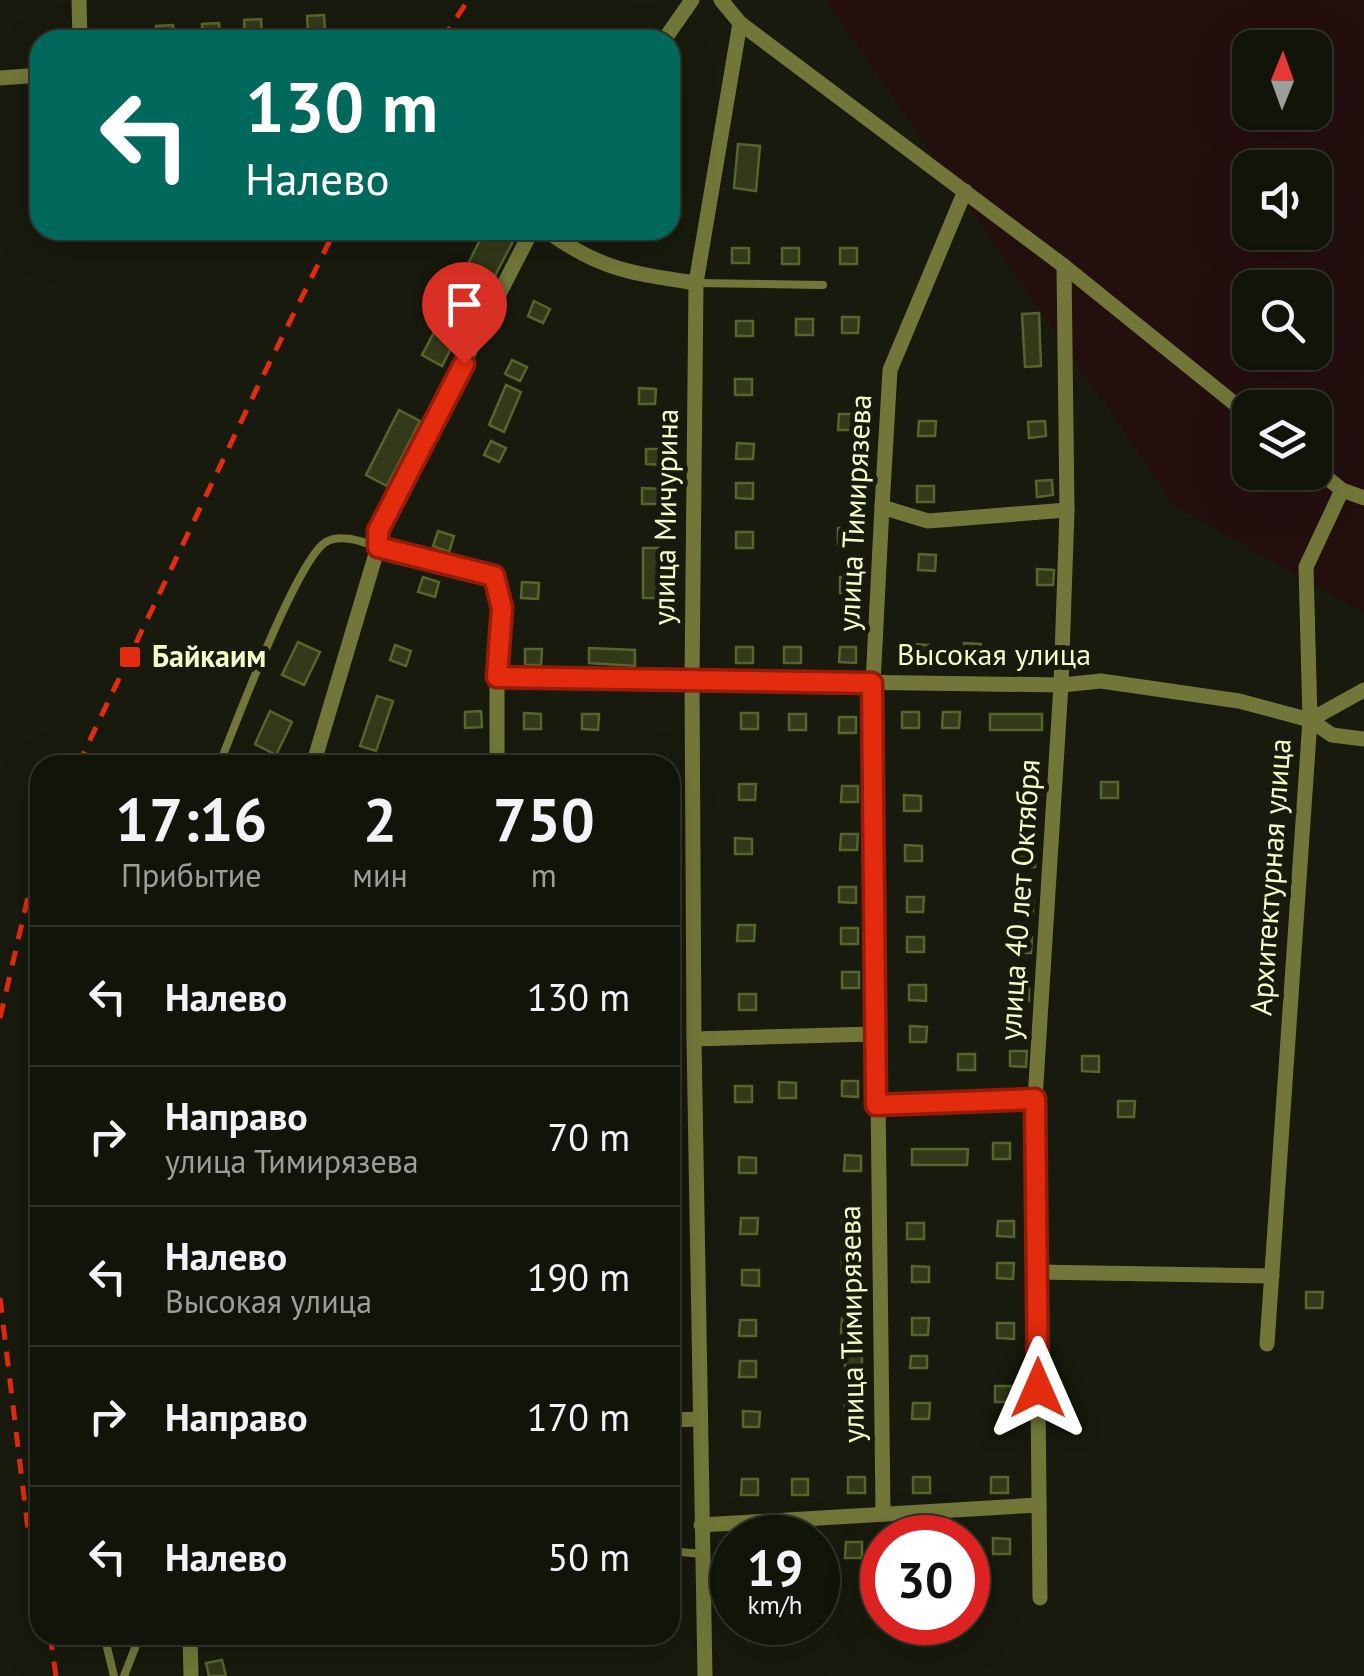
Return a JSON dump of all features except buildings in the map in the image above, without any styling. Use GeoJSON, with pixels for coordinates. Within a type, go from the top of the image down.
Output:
{"type":"FeatureCollection","features":[{"type":"Feature","properties":{"kind":"street"},"geometry":{"type":"LineString","coordinates":[[79,0],[80,30]]}},
{"type":"Feature","properties":{"kind":"street"},"geometry":{"type":"LineString","coordinates":[[671,30],[692,0]]}},
{"type":"Feature","properties":{"kind":"street"},"geometry":{"type":"LineString","coordinates":[[722,0],[740,23],[1064,266],[1232,401]]}},
{"type":"Feature","properties":{"kind":"street","name":"улица Мичурина"},"geometry":{"type":"LineString","coordinates":[[705,1676],[694,1040],[696,284],[740,23]]}},
{"type":"Feature","properties":{"kind":"street"},"geometry":{"type":"LineString","coordinates":[[0,78],[30,76]]}},
{"type":"Feature","properties":{"kind":"street","name":"улица Тимирязева"},"geometry":{"type":"LineString","coordinates":[[883,1512],[872,683],[890,370],[965,191]]}},
{"type":"Feature","properties":{"kind":"street"},"geometry":{"type":"LineString","coordinates":[[316,755],[378,547],[378,531],[527,240]]}},
{"type":"Feature","properties":{"kind":"street"},"geometry":{"type":"LineString","coordinates":[[559,240],[612,270],[696,284]]}},
{"type":"Feature","properties":{"kind":"street","name":"улица 40 лет Октября"},"geometry":{"type":"LineString","coordinates":[[1040,1598],[1035,1099],[1061,685],[1067,510],[1064,266]]}},
{"type":"Feature","properties":{"kind":"street"},"geometry":{"type":"LineString","coordinates":[[1332,482],[1364,498]]}},
{"type":"Feature","properties":{"kind":"street","name":"Архитектурная улица"},"geometry":{"type":"LineString","coordinates":[[1267,1344],[1310,720],[1306,567],[1342,490]]}},
{"type":"Feature","properties":{"kind":"street"},"geometry":{"type":"LineString","coordinates":[[882,507],[928,521],[1067,510]]}},
{"type":"Feature","properties":{"kind":"street"},"geometry":{"type":"LineString","coordinates":[[378,547],[494,576],[502,608],[497,755]]}},
{"type":"Feature","properties":{"kind":"street","name":"Высокая улица"},"geometry":{"type":"LineString","coordinates":[[497,677],[1061,685],[1101,681],[1239,701],[1310,720],[1332,735],[1364,740]]}},
{"type":"Feature","properties":{"kind":"street"},"geometry":{"type":"LineString","coordinates":[[1310,720],[1364,690]]}},
{"type":"Feature","properties":{"kind":"street"},"geometry":{"type":"LineString","coordinates":[[694,1040],[875,1034]]}},
{"type":"Feature","properties":{"kind":"street"},"geometry":{"type":"LineString","coordinates":[[876,1105],[1035,1099]]}},
{"type":"Feature","properties":{"kind":"street"},"geometry":{"type":"LineString","coordinates":[[1037,1272],[1272,1276]]}},
{"type":"Feature","properties":{"kind":"street"},"geometry":{"type":"LineString","coordinates":[[680,1420],[699,1419]]}},
{"type":"Feature","properties":{"kind":"street"},"geometry":{"type":"LineString","coordinates":[[701,1526],[1039,1504]]}},
{"type":"Feature","properties":{"kind":"street"},"geometry":{"type":"LineString","coordinates":[[190,1645],[191,1676]]}},
{"type":"Feature","properties":{"kind":"lane"},"geometry":{"type":"LineString","coordinates":[[696,284],[823,286]]}},
{"type":"Feature","properties":{"kind":"lane"},"geometry":{"type":"LineString","coordinates":[[223,755],[262,658],[316,551],[334,539],[357,540],[378,547]]}},
{"type":"Feature","properties":{"kind":"lane"},"geometry":{"type":"LineString","coordinates":[[680,1553],[702,1554]]}},
{"type":"Feature","properties":{"kind":"lane"},"geometry":{"type":"LineString","coordinates":[[106,1645],[114,1676]]}},
{"type":"Feature","properties":{"kind":"lane"},"geometry":{"type":"LineString","coordinates":[[124,1676],[136,1645]]}},
{"type":"Feature","properties":{"kind":"shaded area"},"geometry":{"type":"Polygon","coordinates":[[[826,0],[1364,0],[1364,613],[1175,506],[826,0]]]}},
{"type":"Feature","properties":{"kind":"railway"},"geometry":{"type":"LineString","coordinates":[[448,30],[468,0]]}},
{"type":"Feature","properties":{"kind":"railway"},"geometry":{"type":"LineString","coordinates":[[83,755],[330,240]]}},
{"type":"Feature","properties":{"kind":"railway"},"geometry":{"type":"LineString","coordinates":[[0,1018],[30,892]]}},
{"type":"Feature","properties":{"kind":"railway"},"geometry":{"type":"LineString","coordinates":[[0,1298],[30,1540]]}},
{"type":"Feature","properties":{"kind":"railway"},"geometry":{"type":"LineString","coordinates":[[51,1645],[56,1676]]}},
{"type":"Feature","properties":{"kind":"place","name":"Байкаим"},"geometry":{"type":"Point","coordinates":[130,657]}},
{"type":"Feature","properties":{"kind":"route"},"geometry":{"type":"LineString","coordinates":[[464,364],[378,531],[378,547],[494,576],[502,608],[497,677],[872,683],[876,1105],[1035,1099],[1038,1388]]}}]}
